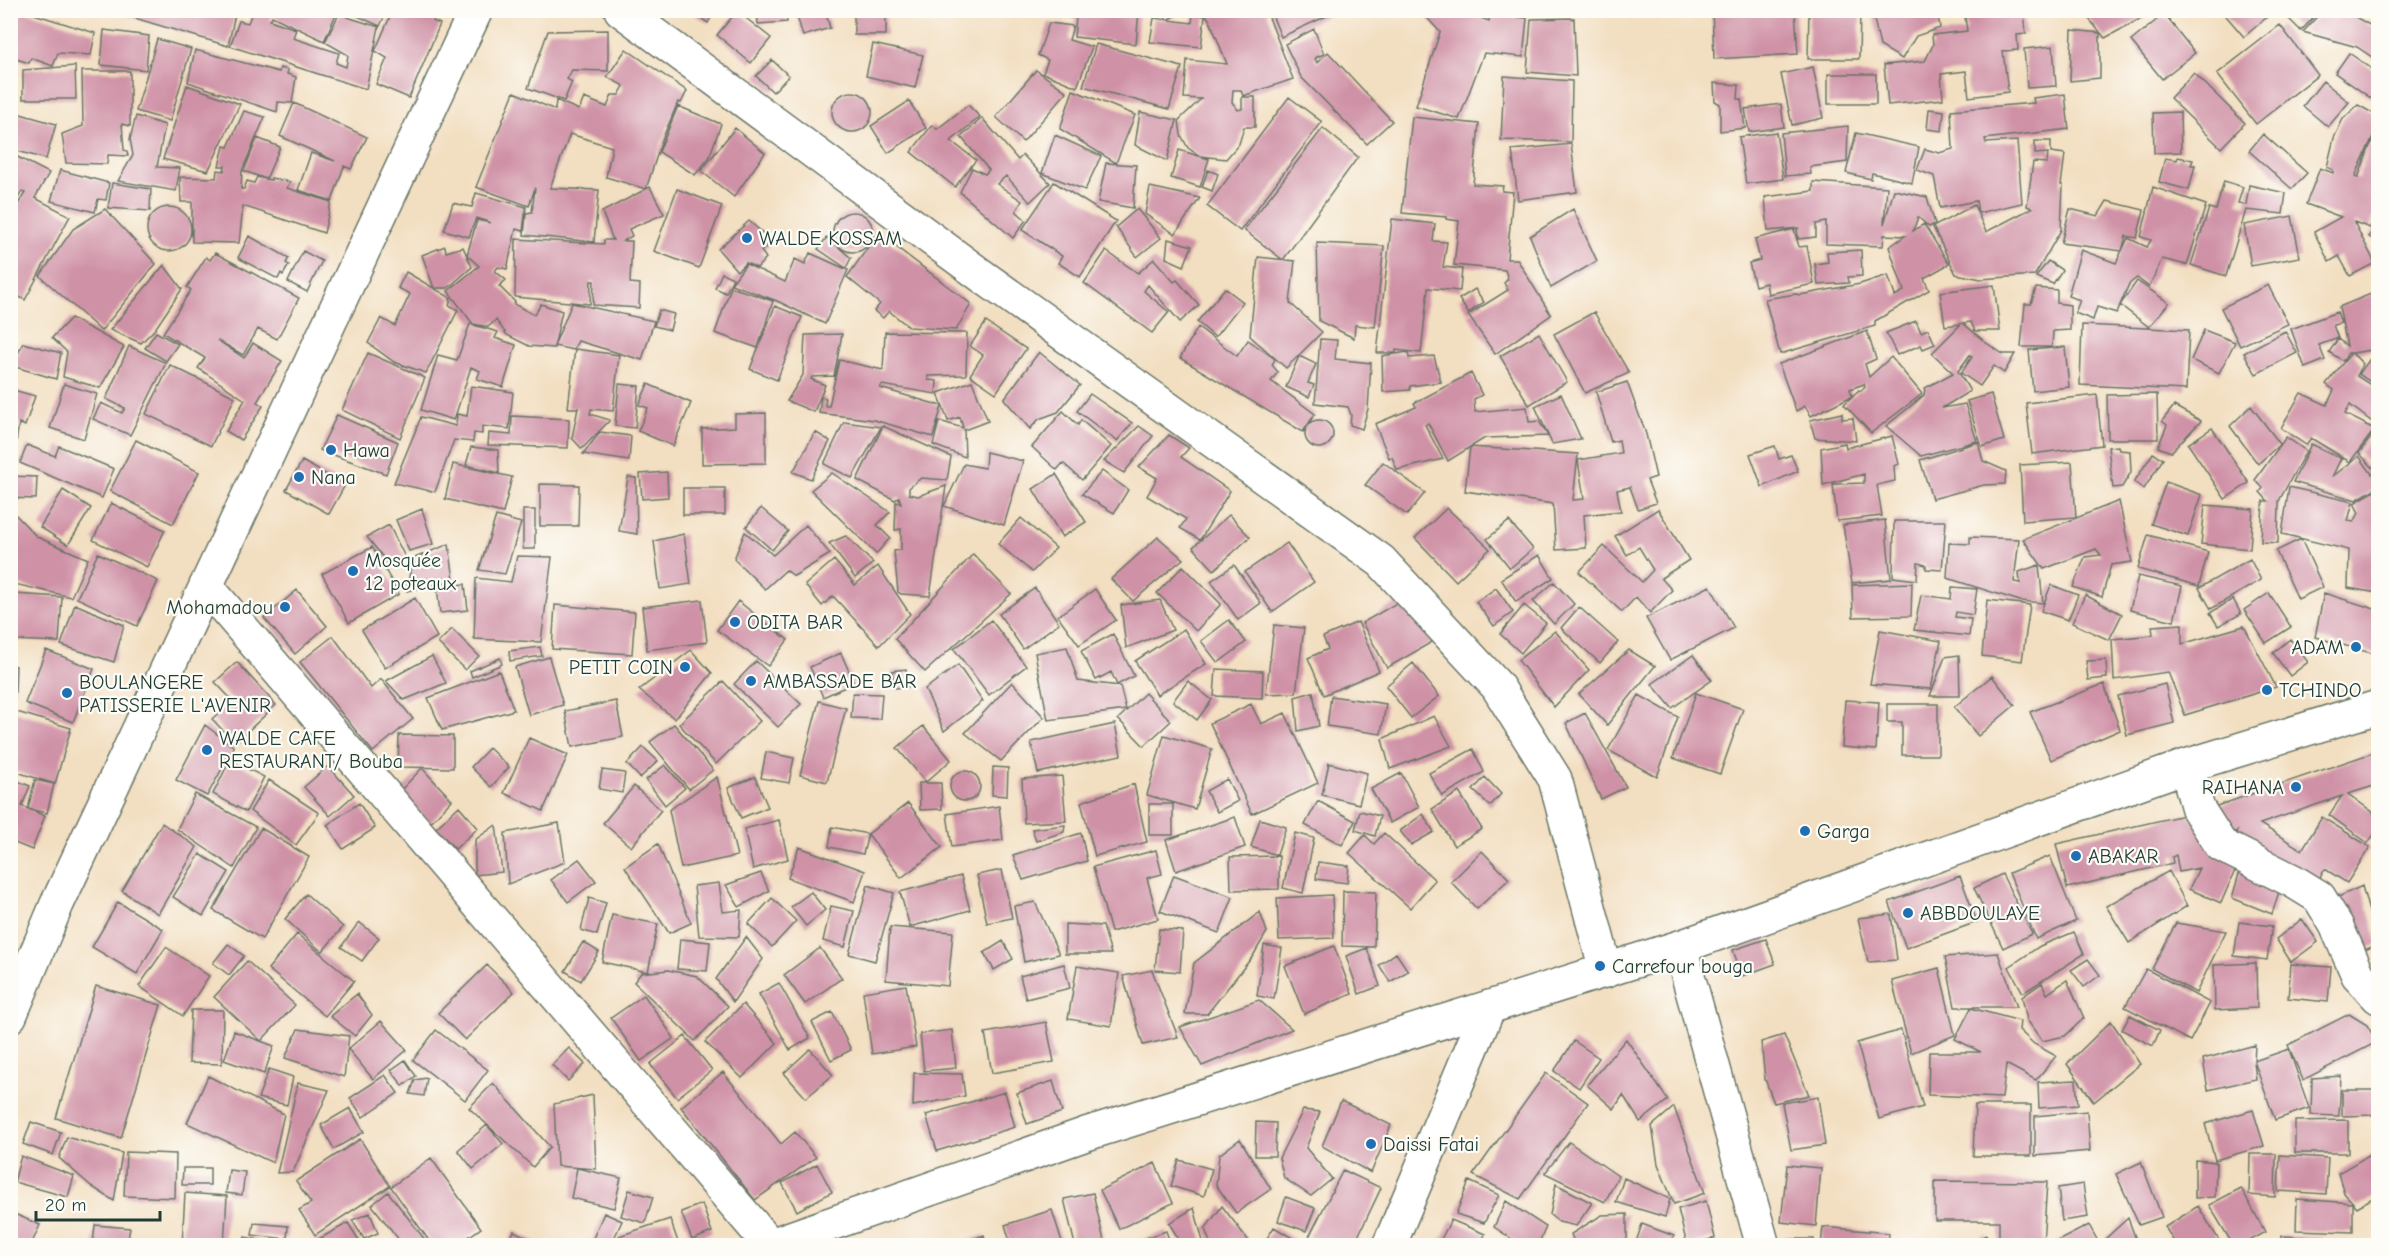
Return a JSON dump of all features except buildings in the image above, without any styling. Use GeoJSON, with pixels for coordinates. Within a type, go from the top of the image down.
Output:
{"type":"FeatureCollection","features":[{"type":"Feature","properties":{"kind":"street"},"geometry":{"type":"LineString","coordinates":[[10,1016],[57,904],[476,10]]}},
{"type":"Feature","properties":{"kind":"street"},"geometry":{"type":"LineString","coordinates":[[621,10],[982,276],[1381,561],[1497,687],[1555,779],[1606,971]]}},
{"type":"Feature","properties":{"kind":"street"},"geometry":{"type":"LineString","coordinates":[[206,586],[769,1245],[1086,1134],[1680,947],[1864,879],[2186,766],[2379,707]]}},
{"type":"Feature","properties":{"kind":"street"},"geometry":{"type":"LineString","coordinates":[[2186,766],[2198,809],[2221,845],[2294,881],[2319,897],[2336,925],[2358,975],[2379,997]]}},
{"type":"Feature","properties":{"kind":"street"},"geometry":{"type":"LineString","coordinates":[[1680,947],[1763,1245]]}},
{"type":"Feature","properties":{"kind":"street"},"geometry":{"type":"LineString","coordinates":[[1389,1245],[1489,1007]]}},
{"type":"Feature","properties":{"kind":"place","name":"WALDE KOSSAM"},"geometry":{"type":"Point","coordinates":[747,238]}},
{"type":"Feature","properties":{"kind":"place","name":"Hawa"},"geometry":{"type":"Point","coordinates":[331,450]}},
{"type":"Feature","properties":{"kind":"place","name":"Nana"},"geometry":{"type":"Point","coordinates":[299,477]}},
{"type":"Feature","properties":{"kind":"place","name":"Mosquée 12 poteaux"},"geometry":{"type":"Point","coordinates":[353,571]}},
{"type":"Feature","properties":{"kind":"place","name":"Mohamadou"},"geometry":{"type":"Point","coordinates":[285,607]}},
{"type":"Feature","properties":{"kind":"place","name":"ODITA BAR"},"geometry":{"type":"Point","coordinates":[735,622]}},
{"type":"Feature","properties":{"kind":"place","name":"ADAM"},"geometry":{"type":"Point","coordinates":[2356,647]}},
{"type":"Feature","properties":{"kind":"place","name":"PETIT COIN"},"geometry":{"type":"Point","coordinates":[685,667]}},
{"type":"Feature","properties":{"kind":"place","name":"AMBASSADE BAR"},"geometry":{"type":"Point","coordinates":[751,681]}},
{"type":"Feature","properties":{"kind":"place","name":"TCHINDO"},"geometry":{"type":"Point","coordinates":[2267,690]}},
{"type":"Feature","properties":{"kind":"place","name":"BOULANGERE PATISSERIE L'AVENIR"},"geometry":{"type":"Point","coordinates":[67,693]}},
{"type":"Feature","properties":{"kind":"place","name":"WALDE CAFE RESTAURANT/ Bouba"},"geometry":{"type":"Point","coordinates":[207,750]}},
{"type":"Feature","properties":{"kind":"place","name":"RAIHANA"},"geometry":{"type":"Point","coordinates":[2296,787]}},
{"type":"Feature","properties":{"kind":"place","name":"Garga"},"geometry":{"type":"Point","coordinates":[1805,831]}},
{"type":"Feature","properties":{"kind":"place","name":"ABAKAR"},"geometry":{"type":"Point","coordinates":[2076,856]}},
{"type":"Feature","properties":{"kind":"place","name":"ABBDOULAYE"},"geometry":{"type":"Point","coordinates":[1908,913]}},
{"type":"Feature","properties":{"kind":"place","name":"Carrefour bouga"},"geometry":{"type":"Point","coordinates":[1600,966]}},
{"type":"Feature","properties":{"kind":"place","name":"Daissi Fatai"},"geometry":{"type":"Point","coordinates":[1371,1144]}}]}
